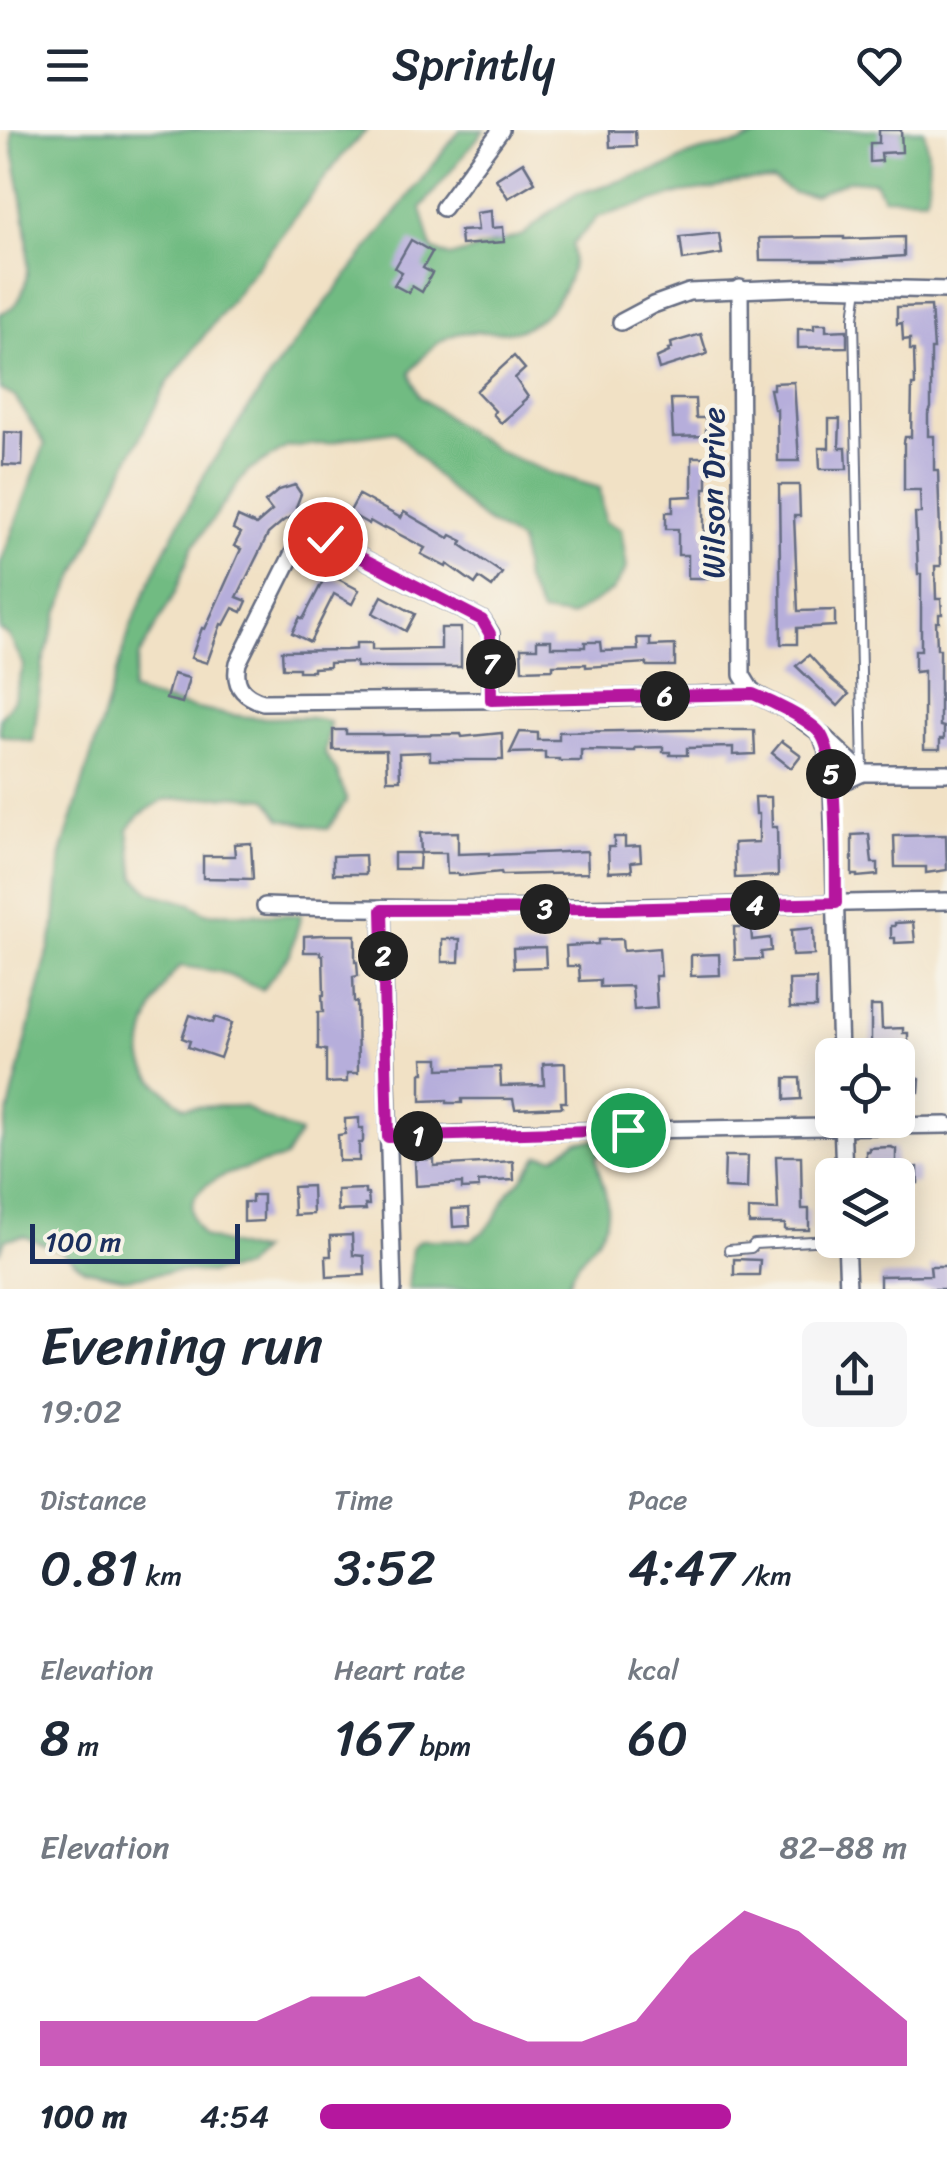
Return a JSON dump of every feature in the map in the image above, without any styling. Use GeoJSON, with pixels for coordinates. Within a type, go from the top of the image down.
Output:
{"type":"FeatureCollection","features":[{"type":"Feature","properties":{"kind":"street"},"geometry":{"type":"LineString","coordinates":[[443,208],[501,130]]}},
{"type":"Feature","properties":{"kind":"street"},"geometry":{"type":"LineString","coordinates":[[621,322],[653,304],[689,292],[740,288],[947,290]]}},
{"type":"Feature","properties":{"kind":"street","name":"Wilson Drive"},"geometry":{"type":"LineString","coordinates":[[740,288],[742,674],[753,694]]}},
{"type":"Feature","properties":{"kind":"street"},"geometry":{"type":"LineString","coordinates":[[491,700],[490,634],[482,620],[325,539],[305,542],[295,549],[236,672],[242,692],[263,702],[491,700],[753,694],[788,711],[821,734],[864,773]]}},
{"type":"Feature","properties":{"kind":"street"},"geometry":{"type":"LineString","coordinates":[[821,734],[830,760],[832,787],[840,1038]]}},
{"type":"Feature","properties":{"kind":"street"},"geometry":{"type":"LineString","coordinates":[[832,787],[864,773],[947,772]]}},
{"type":"Feature","properties":{"kind":"street"},"geometry":{"type":"LineString","coordinates":[[266,906],[382,910],[616,909],[947,901]]}},
{"type":"Feature","properties":{"kind":"street"},"geometry":{"type":"LineString","coordinates":[[382,910],[393,1289]]}},
{"type":"Feature","properties":{"kind":"street"},"geometry":{"type":"LineString","coordinates":[[388,1137],[815,1125]]}},
{"type":"Feature","properties":{"kind":"street"},"geometry":{"type":"LineString","coordinates":[[915,1125],[947,1126]]}},
{"type":"Feature","properties":{"kind":"street"},"geometry":{"type":"LineString","coordinates":[[847,1258],[848,1289]]}},
{"type":"Feature","properties":{"kind":"lane"},"geometry":{"type":"LineString","coordinates":[[858,288],[854,318],[864,773]]}},
{"type":"Feature","properties":{"kind":"lane"},"geometry":{"type":"LineString","coordinates":[[729,1250],[754,1244],[815,1241]]}},
{"type":"Feature","properties":{"kind":"green space"},"geometry":{"type":"Polygon","coordinates":[[[12,130],[367,130],[341,157],[167,384],[59,611],[43,663],[33,742],[0,735],[0,718],[13,701],[24,665],[9,636],[0,630],[0,565],[45,444],[15,397],[0,389],[0,314],[14,306],[27,274],[26,228],[12,130]]]}},
{"type":"Feature","properties":{"kind":"green space"},"geometry":{"type":"Polygon","coordinates":[[[460,130],[484,130],[421,208],[432,249],[450,257],[523,235],[577,194],[669,166],[701,151],[739,144],[769,130],[924,130],[928,189],[926,198],[883,197],[875,182],[849,180],[814,195],[794,193],[773,180],[741,181],[681,193],[598,217],[572,245],[566,284],[541,318],[518,330],[456,334],[419,361],[410,373],[419,396],[466,431],[502,453],[600,488],[605,522],[621,529],[627,568],[613,590],[570,617],[541,613],[525,581],[520,542],[481,518],[395,431],[287,447],[247,472],[192,548],[175,593],[139,656],[131,691],[227,714],[330,722],[325,754],[337,772],[347,800],[328,829],[281,819],[267,799],[232,796],[163,800],[138,816],[128,830],[135,877],[151,893],[191,904],[205,913],[301,915],[290,954],[262,990],[221,972],[181,966],[166,983],[153,1009],[143,1059],[154,1079],[184,1107],[244,1106],[300,1133],[285,1158],[225,1175],[199,1191],[193,1202],[193,1218],[204,1237],[260,1250],[244,1268],[126,1278],[84,1269],[61,1251],[24,1236],[5,1239],[0,1254],[0,1147],[55,923],[61,854],[132,623],[207,470],[280,362],[460,130]]]}},
{"type":"Feature","properties":{"kind":"green space"},"geometry":{"type":"Polygon","coordinates":[[[608,1139],[596,1158],[606,1196],[606,1220],[598,1238],[573,1271],[568,1289],[408,1289],[412,1247],[420,1240],[471,1240],[493,1221],[509,1192],[539,1155],[554,1157],[577,1141],[608,1139]]]}},
{"type":"Feature","properties":{"kind":"building"},"geometry":{"type":"Polygon","coordinates":[[[879,130],[901,130],[902,152],[881,153],[882,161],[870,162],[870,143],[879,143],[879,130]]]}},
{"type":"Feature","properties":{"kind":"building"},"geometry":{"type":"Polygon","coordinates":[[[609,131],[635,131],[636,146],[610,147],[609,131]]]}},
{"type":"Feature","properties":{"kind":"building"},"geometry":{"type":"Polygon","coordinates":[[[523,162],[535,182],[508,198],[496,179],[523,162]]]}},
{"type":"Feature","properties":{"kind":"building"},"geometry":{"type":"Polygon","coordinates":[[[491,211],[492,228],[503,227],[504,242],[461,245],[460,231],[478,230],[476,213],[491,211]]]}},
{"type":"Feature","properties":{"kind":"building"},"geometry":{"type":"Polygon","coordinates":[[[719,233],[722,254],[683,260],[680,237],[719,233]]]}},
{"type":"Feature","properties":{"kind":"building"},"geometry":{"type":"Polygon","coordinates":[[[904,237],[904,256],[760,260],[759,238],[904,237]]]}},
{"type":"Feature","properties":{"kind":"building"},"geometry":{"type":"Polygon","coordinates":[[[411,240],[432,252],[423,268],[432,273],[422,292],[412,286],[409,293],[394,285],[402,272],[395,268],[411,240]]]}},
{"type":"Feature","properties":{"kind":"building"},"geometry":{"type":"Polygon","coordinates":[[[931,306],[934,349],[928,436],[934,436],[934,470],[938,470],[941,566],[935,566],[936,599],[941,599],[942,614],[936,622],[940,726],[944,727],[940,749],[924,749],[924,671],[915,672],[915,650],[921,650],[921,574],[915,513],[921,513],[920,490],[904,490],[904,442],[905,437],[911,437],[915,385],[914,350],[910,350],[910,339],[903,340],[902,323],[897,324],[897,307],[931,306]]]}},
{"type":"Feature","properties":{"kind":"building"},"geometry":{"type":"Polygon","coordinates":[[[814,324],[826,324],[826,331],[847,330],[847,347],[798,348],[798,329],[814,329],[814,324]]]}},
{"type":"Feature","properties":{"kind":"building"},"geometry":{"type":"Polygon","coordinates":[[[701,334],[707,354],[659,369],[656,358],[669,352],[671,343],[701,334]]]}},
{"type":"Feature","properties":{"kind":"building"},"geometry":{"type":"Polygon","coordinates":[[[514,356],[525,369],[515,378],[528,397],[501,423],[476,391],[514,356]]]}},
{"type":"Feature","properties":{"kind":"building"},"geometry":{"type":"Polygon","coordinates":[[[794,382],[799,461],[778,461],[777,409],[770,389],[773,383],[794,382]]]}},
{"type":"Feature","properties":{"kind":"building"},"geometry":{"type":"Polygon","coordinates":[[[671,399],[695,399],[696,418],[706,418],[706,436],[673,437],[671,399]]]}},
{"type":"Feature","properties":{"kind":"building"},"geometry":{"type":"Polygon","coordinates":[[[829,419],[840,419],[839,448],[846,448],[847,469],[820,469],[819,448],[829,448],[829,419]]]}},
{"type":"Feature","properties":{"kind":"building"},"geometry":{"type":"Polygon","coordinates":[[[4,432],[23,433],[22,466],[3,465],[4,432]]]}},
{"type":"Feature","properties":{"kind":"building"},"geometry":{"type":"Polygon","coordinates":[[[692,457],[707,457],[704,534],[709,578],[688,578],[688,555],[678,555],[678,529],[666,529],[666,512],[673,512],[673,497],[692,496],[692,457]]]}},
{"type":"Feature","properties":{"kind":"building"},"geometry":{"type":"Polygon","coordinates":[[[295,485],[301,494],[296,507],[300,512],[268,534],[237,597],[247,601],[242,612],[233,608],[221,624],[207,663],[191,658],[241,549],[234,546],[241,533],[233,529],[238,517],[256,525],[272,511],[265,502],[279,490],[295,485]]]}},
{"type":"Feature","properties":{"kind":"building"},"geometry":{"type":"Polygon","coordinates":[[[779,485],[799,485],[800,516],[794,516],[798,611],[835,610],[835,626],[797,628],[797,644],[781,644],[779,485]]]}},
{"type":"Feature","properties":{"kind":"building"},"geometry":{"type":"Polygon","coordinates":[[[359,495],[401,518],[404,512],[449,538],[451,535],[463,541],[461,545],[502,573],[492,587],[479,578],[475,584],[447,564],[446,567],[421,554],[425,548],[349,513],[359,495]]]}},
{"type":"Feature","properties":{"kind":"building"},"geometry":{"type":"Polygon","coordinates":[[[327,573],[359,590],[352,604],[334,594],[310,642],[292,633],[327,573]]]}},
{"type":"Feature","properties":{"kind":"building"},"geometry":{"type":"Polygon","coordinates":[[[382,596],[415,614],[406,631],[373,613],[382,596]]]}},
{"type":"Feature","properties":{"kind":"building"},"geometry":{"type":"Polygon","coordinates":[[[441,628],[461,628],[461,667],[356,667],[356,662],[329,663],[329,667],[313,671],[283,668],[282,651],[356,649],[356,643],[372,643],[372,650],[441,649],[441,628]]]}},
{"type":"Feature","properties":{"kind":"building"},"geometry":{"type":"Polygon","coordinates":[[[637,638],[650,638],[650,646],[675,645],[675,666],[586,664],[522,670],[521,648],[537,648],[537,640],[551,640],[551,647],[585,647],[585,642],[600,642],[601,651],[638,650],[637,638]]]}},
{"type":"Feature","properties":{"kind":"building"},"geometry":{"type":"Polygon","coordinates":[[[809,655],[849,694],[838,706],[796,666],[809,655]]]}},
{"type":"Feature","properties":{"kind":"building"},"geometry":{"type":"Polygon","coordinates":[[[173,674],[189,678],[182,703],[166,699],[173,674]]]}},
{"type":"Feature","properties":{"kind":"building"},"geometry":{"type":"Polygon","coordinates":[[[333,730],[346,730],[346,734],[462,737],[502,733],[503,760],[430,760],[430,752],[399,753],[400,780],[387,780],[386,750],[333,750],[333,730]]]}},
{"type":"Feature","properties":{"kind":"building"},"geometry":{"type":"Polygon","coordinates":[[[754,730],[755,754],[733,755],[733,747],[687,748],[687,755],[670,755],[663,752],[663,747],[635,748],[581,750],[581,761],[559,761],[545,759],[545,752],[510,753],[520,732],[538,733],[538,740],[559,740],[559,732],[754,730]]]}},
{"type":"Feature","properties":{"kind":"building"},"geometry":{"type":"Polygon","coordinates":[[[782,741],[801,755],[791,768],[772,753],[782,741]]]}},
{"type":"Feature","properties":{"kind":"building"},"geometry":{"type":"Polygon","coordinates":[[[755,797],[771,797],[772,827],[777,827],[778,876],[735,878],[734,843],[759,842],[755,797]]]}},
{"type":"Feature","properties":{"kind":"building"},"geometry":{"type":"Polygon","coordinates":[[[458,832],[458,854],[587,851],[588,873],[447,874],[446,853],[421,853],[420,833],[458,832]]]}},
{"type":"Feature","properties":{"kind":"building"},"geometry":{"type":"Polygon","coordinates":[[[869,834],[872,863],[878,863],[878,875],[857,877],[852,875],[852,835],[869,834]]]}},
{"type":"Feature","properties":{"kind":"building"},"geometry":{"type":"Polygon","coordinates":[[[946,835],[947,870],[926,873],[926,867],[895,867],[894,836],[946,835]]]}},
{"type":"Feature","properties":{"kind":"building"},"geometry":{"type":"Polygon","coordinates":[[[614,837],[625,837],[625,847],[640,846],[641,861],[631,862],[632,871],[609,872],[608,847],[614,847],[614,837]]]}},
{"type":"Feature","properties":{"kind":"building"},"geometry":{"type":"Polygon","coordinates":[[[251,843],[253,879],[203,878],[203,856],[235,856],[234,844],[251,843]]]}},
{"type":"Feature","properties":{"kind":"building"},"geometry":{"type":"Polygon","coordinates":[[[394,853],[420,853],[419,869],[394,869],[394,853]]]}},
{"type":"Feature","properties":{"kind":"building"},"geometry":{"type":"Polygon","coordinates":[[[365,855],[366,874],[333,874],[333,856],[365,855]]]}},
{"type":"Feature","properties":{"kind":"building"},"geometry":{"type":"Polygon","coordinates":[[[913,922],[915,942],[895,943],[891,926],[913,922]]]}},
{"type":"Feature","properties":{"kind":"building"},"geometry":{"type":"Polygon","coordinates":[[[734,927],[751,927],[752,940],[770,938],[771,951],[761,952],[762,959],[735,960],[734,927]]]}},
{"type":"Feature","properties":{"kind":"building"},"geometry":{"type":"Polygon","coordinates":[[[813,928],[814,955],[792,956],[791,930],[813,928]]]}},
{"type":"Feature","properties":{"kind":"building"},"geometry":{"type":"Polygon","coordinates":[[[355,935],[358,1073],[347,1073],[347,1082],[326,1083],[326,1050],[318,1049],[318,1012],[323,1012],[324,995],[323,955],[304,952],[304,936],[355,935]]]}},
{"type":"Feature","properties":{"kind":"building"},"geometry":{"type":"Polygon","coordinates":[[[442,939],[460,939],[459,962],[442,962],[442,939]]]}},
{"type":"Feature","properties":{"kind":"building"},"geometry":{"type":"Polygon","coordinates":[[[622,939],[623,951],[659,948],[661,976],[655,976],[657,1008],[634,1010],[632,986],[600,987],[600,980],[580,981],[579,966],[567,966],[566,946],[622,939]]]}},
{"type":"Feature","properties":{"kind":"building"},"geometry":{"type":"Polygon","coordinates":[[[545,947],[546,967],[514,968],[513,948],[545,947]]]}},
{"type":"Feature","properties":{"kind":"building"},"geometry":{"type":"Polygon","coordinates":[[[719,954],[720,975],[691,976],[691,955],[719,954]]]}},
{"type":"Feature","properties":{"kind":"building"},"geometry":{"type":"Polygon","coordinates":[[[816,979],[816,1008],[790,1008],[789,980],[816,979]]]}},
{"type":"Feature","properties":{"kind":"building"},"geometry":{"type":"Polygon","coordinates":[[[871,1006],[881,1006],[882,1029],[903,1028],[903,1033],[908,1033],[908,1038],[871,1038],[871,1006]]]}},
{"type":"Feature","properties":{"kind":"building"},"geometry":{"type":"Polygon","coordinates":[[[190,1015],[213,1023],[215,1017],[232,1023],[220,1058],[188,1047],[190,1041],[182,1038],[190,1015]]]}},
{"type":"Feature","properties":{"kind":"building"},"geometry":{"type":"Polygon","coordinates":[[[423,1058],[439,1058],[439,1069],[500,1067],[501,1086],[544,1085],[543,1064],[565,1063],[566,1102],[561,1102],[562,1107],[515,1109],[513,1099],[421,1101],[423,1058]]]}},
{"type":"Feature","properties":{"kind":"building"},"geometry":{"type":"Polygon","coordinates":[[[785,1078],[800,1078],[801,1099],[785,1100],[785,1078]]]}},
{"type":"Feature","properties":{"kind":"building"},"geometry":{"type":"Polygon","coordinates":[[[359,1118],[363,1141],[359,1143],[359,1161],[339,1161],[338,1135],[345,1134],[345,1119],[359,1118]]]}},
{"type":"Feature","properties":{"kind":"building"},"geometry":{"type":"Polygon","coordinates":[[[891,1147],[896,1149],[896,1158],[866,1158],[869,1148],[891,1147]]]}},
{"type":"Feature","properties":{"kind":"building"},"geometry":{"type":"Polygon","coordinates":[[[725,1156],[748,1156],[747,1189],[724,1188],[725,1156]]]}},
{"type":"Feature","properties":{"kind":"building"},"geometry":{"type":"Polygon","coordinates":[[[776,1156],[801,1156],[802,1209],[809,1209],[809,1230],[785,1230],[785,1224],[749,1224],[749,1209],[778,1210],[776,1156]]]}},
{"type":"Feature","properties":{"kind":"building"},"geometry":{"type":"Polygon","coordinates":[[[434,1159],[434,1166],[513,1161],[514,1180],[478,1182],[479,1188],[462,1189],[462,1183],[416,1186],[415,1160],[434,1159]]]}},
{"type":"Feature","properties":{"kind":"building"},"geometry":{"type":"Polygon","coordinates":[[[312,1186],[313,1214],[294,1215],[293,1187],[312,1186]]]}},
{"type":"Feature","properties":{"kind":"building"},"geometry":{"type":"Polygon","coordinates":[[[365,1189],[369,1205],[365,1205],[366,1210],[338,1211],[337,1190],[365,1189]]]}},
{"type":"Feature","properties":{"kind":"building"},"geometry":{"type":"Polygon","coordinates":[[[252,1195],[263,1195],[263,1221],[244,1222],[244,1202],[252,1202],[252,1195]]]}},
{"type":"Feature","properties":{"kind":"building"},"geometry":{"type":"Polygon","coordinates":[[[469,1208],[470,1226],[453,1227],[452,1209],[469,1208]]]}},
{"type":"Feature","properties":{"kind":"building"},"geometry":{"type":"Polygon","coordinates":[[[352,1235],[353,1255],[364,1256],[365,1275],[327,1277],[330,1236],[352,1235]]]}},
{"type":"Feature","properties":{"kind":"building"},"geometry":{"type":"Polygon","coordinates":[[[734,1259],[760,1260],[759,1275],[734,1275],[734,1259]]]}},
{"type":"Feature","properties":{"kind":"building"},"geometry":{"type":"Polygon","coordinates":[[[930,1266],[947,1266],[947,1289],[880,1289],[880,1276],[931,1275],[930,1266]]]}},
{"type":"Feature","properties":{"kind":"route"},"geometry":{"type":"LineString","coordinates":[[325,539],[482,620],[490,634],[491,700],[753,694],[788,711],[821,734],[830,760],[836,903],[382,910],[388,1137],[628,1130]]}}]}
